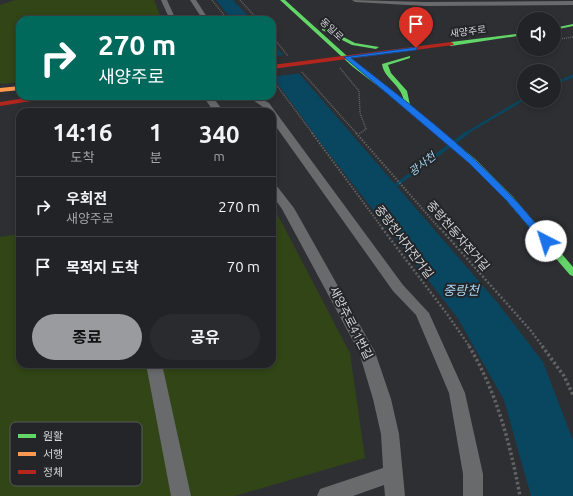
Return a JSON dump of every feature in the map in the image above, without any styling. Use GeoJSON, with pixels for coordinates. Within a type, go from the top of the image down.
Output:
{"type":"FeatureCollection","features":[{"type":"Feature","properties":{"kind":"main road"},"geometry":{"type":"LineString","coordinates":[[276,0],[296,8]]}},
{"type":"Feature","properties":{"kind":"main road","name":"동일로"},"geometry":{"type":"LineString","coordinates":[[282,0],[296,8],[319,33],[346,57],[410,108],[472,161],[510,199],[573,273]]}},
{"type":"Feature","properties":{"kind":"main road"},"geometry":{"type":"LineString","coordinates":[[561,25],[573,21]]}},
{"type":"Feature","properties":{"kind":"main road"},"geometry":{"type":"LineString","coordinates":[[310,24],[354,44],[364,46],[447,45]]}},
{"type":"Feature","properties":{"kind":"main road"},"geometry":{"type":"LineString","coordinates":[[561,27],[573,25]]}},
{"type":"Feature","properties":{"kind":"main road"},"geometry":{"type":"LineString","coordinates":[[319,33],[336,56],[327,60]]}},
{"type":"Feature","properties":{"kind":"main road","name":"새양주로"},"geometry":{"type":"LineString","coordinates":[[276,66],[517,35]]}},
{"type":"Feature","properties":{"kind":"main road"},"geometry":{"type":"LineString","coordinates":[[410,108],[401,86],[385,71],[385,64],[400,58],[488,40]]}},
{"type":"Feature","properties":{"kind":"main road"},"geometry":{"type":"LineString","coordinates":[[327,60],[344,62],[361,76],[387,90]]}},
{"type":"Feature","properties":{"kind":"main road"},"geometry":{"type":"LineString","coordinates":[[0,90],[16,88]]}},
{"type":"Feature","properties":{"kind":"main road"},"geometry":{"type":"LineString","coordinates":[[0,98],[16,96]]}},
{"type":"Feature","properties":{"kind":"main road"},"geometry":{"type":"LineString","coordinates":[[0,104],[26,100]]}},
{"type":"Feature","properties":{"kind":"street"},"geometry":{"type":"LineString","coordinates":[[164,0],[171,16]]}},
{"type":"Feature","properties":{"kind":"street"},"geometry":{"type":"LineString","coordinates":[[193,0],[203,16]]}},
{"type":"Feature","properties":{"kind":"street"},"geometry":{"type":"LineString","coordinates":[[355,0],[440,4],[571,4]]}},
{"type":"Feature","properties":{"kind":"street"},"geometry":{"type":"LineString","coordinates":[[257,100],[266,106]]}},
{"type":"Feature","properties":{"kind":"street"},"geometry":{"type":"LineString","coordinates":[[276,120],[398,288],[422,313],[458,393],[473,474],[473,496]]}},
{"type":"Feature","properties":{"kind":"street","name":"새양주로41번길"},"geometry":{"type":"LineString","coordinates":[[276,192],[288,208],[367,352],[382,399],[390,434],[395,496]]}},
{"type":"Feature","properties":{"kind":"street"},"geometry":{"type":"LineString","coordinates":[[155,368],[181,496]]}},
{"type":"Feature","properties":{"kind":"street"},"geometry":{"type":"LineString","coordinates":[[327,496],[393,473]]}},
{"type":"Feature","properties":{"kind":"path"},"geometry":{"type":"LineString","coordinates":[[212,0],[225,16]]}},
{"type":"Feature","properties":{"kind":"path"},"geometry":{"type":"LineString","coordinates":[[240,0],[254,16]]}},
{"type":"Feature","properties":{"kind":"path"},"geometry":{"type":"LineString","coordinates":[[561,39],[573,37]]}},
{"type":"Feature","properties":{"kind":"path"},"geometry":{"type":"LineString","coordinates":[[340,68],[359,91],[360,113],[366,129],[359,134]]}},
{"type":"Feature","properties":{"kind":"path","name":"중랑천서자전거길"},"geometry":{"type":"LineString","coordinates":[[276,84],[445,310],[472,351],[485,375],[500,416],[514,463],[520,496]]}},
{"type":"Feature","properties":{"kind":"path","name":"중랑천동자전거길"},"geometry":{"type":"LineString","coordinates":[[323,94],[359,134],[424,212],[531,331],[564,376],[573,395]]}},
{"type":"Feature","properties":{"kind":"green space"},"geometry":{"type":"Polygon","coordinates":[[[15,0],[154,0],[160,16],[16,16],[16,82],[3,84],[0,83],[0,5],[15,0]]]}},
{"type":"Feature","properties":{"kind":"green space"},"geometry":{"type":"Polygon","coordinates":[[[276,212],[350,353],[365,458],[235,496],[0,496],[0,237],[16,235],[16,368],[276,368],[276,212]]]}},
{"type":"Feature","properties":{"kind":"water"},"geometry":{"type":"Polygon","coordinates":[[[216,0],[233,0],[248,16],[229,16],[216,0]]]}},
{"type":"Feature","properties":{"kind":"water","name":"중랑천"},"geometry":{"type":"Polygon","coordinates":[[[276,47],[497,302],[543,362],[573,440],[573,496],[531,496],[504,400],[457,317],[323,146],[276,81],[276,47]]]}},
{"type":"Feature","properties":{"kind":"pier"},"geometry":{"type":"Polygon","coordinates":[[[286,55],[301,73],[276,76],[276,56],[286,55]]]}},
{"type":"Feature","properties":{"kind":"waterway","name":"광사천"},"geometry":{"type":"LineString","coordinates":[[561,81],[573,76]]}},
{"type":"Feature","properties":{"kind":"waterway","name":"광사천"},"geometry":{"type":"LineString","coordinates":[[465,134],[517,103]]}},
{"type":"Feature","properties":{"kind":"waterway","name":"광사천"},"geometry":{"type":"LineString","coordinates":[[392,188],[467,133]]}},
{"type":"Feature","properties":{"kind":"traffic: fast"},"geometry":{"type":"LineString","coordinates":[[282,0],[355,66],[410,108],[472,161],[510,199],[573,273]]}},
{"type":"Feature","properties":{"kind":"traffic: fast"},"geometry":{"type":"LineString","coordinates":[[561,28],[573,25]]}},
{"type":"Feature","properties":{"kind":"traffic: fast"},"geometry":{"type":"LineString","coordinates":[[324,29],[354,44],[376,47]]}},
{"type":"Feature","properties":{"kind":"traffic: fast"},"geometry":{"type":"LineString","coordinates":[[451,44],[517,35]]}},
{"type":"Feature","properties":{"kind":"traffic: fast"},"geometry":{"type":"LineString","coordinates":[[408,57],[385,64],[389,75],[401,86],[404,91],[408,104]]}},
{"type":"Feature","properties":{"kind":"traffic: slow"},"geometry":{"type":"LineString","coordinates":[[0,90],[16,88]]}},
{"type":"Feature","properties":{"kind":"traffic: jam"},"geometry":{"type":"LineString","coordinates":[[276,66],[451,44]]}},
{"type":"Feature","properties":{"kind":"traffic: jam"},"geometry":{"type":"LineString","coordinates":[[0,104],[26,100]]}},
{"type":"Feature","properties":{"kind":"route"},"geometry":{"type":"LineString","coordinates":[[416,48],[346,57],[410,108],[472,161],[510,199],[546,241]]}}]}
